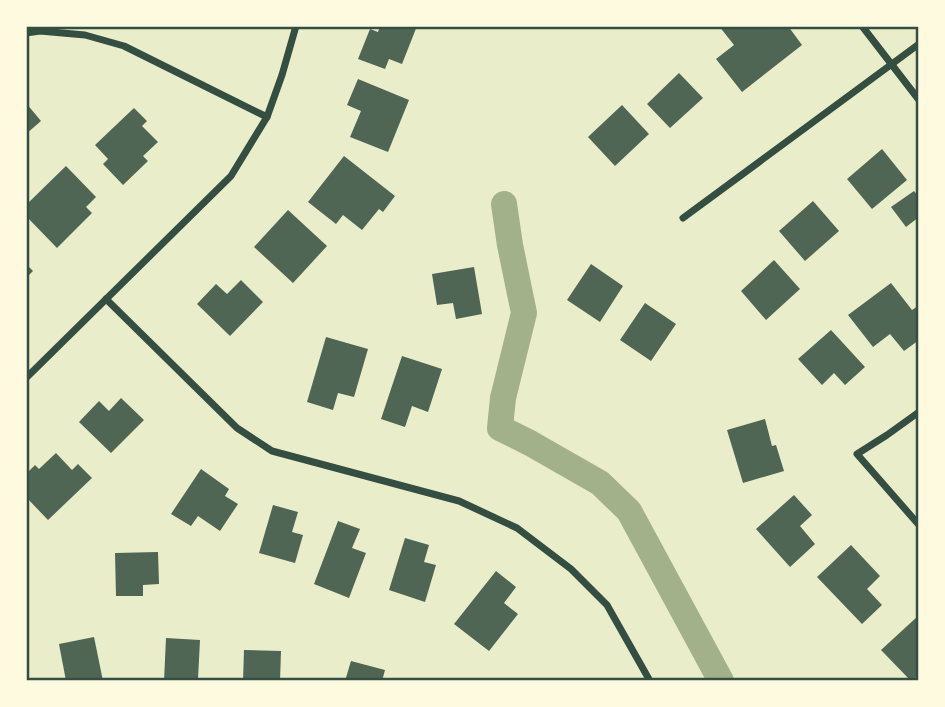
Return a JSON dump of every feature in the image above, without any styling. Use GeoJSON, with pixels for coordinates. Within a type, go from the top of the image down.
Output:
{"type":"FeatureCollection","features":[{"type":"Feature","properties":{"kind":"street"},"geometry":{"type":"LineString","coordinates":[[26,378],[231,176],[267,117],[296,26]]}},
{"type":"Feature","properties":{"kind":"street"},"geometry":{"type":"LineString","coordinates":[[862,26],[919,100]]}},
{"type":"Feature","properties":{"kind":"street"},"geometry":{"type":"LineString","coordinates":[[26,33],[40,31],[85,35],[124,46],[267,117]]}},
{"type":"Feature","properties":{"kind":"street"},"geometry":{"type":"LineString","coordinates":[[683,218],[919,44]]}},
{"type":"Feature","properties":{"kind":"street"},"geometry":{"type":"LineString","coordinates":[[106,299],[237,428],[272,451],[459,501],[517,528],[571,569],[607,605],[650,681]]}},
{"type":"Feature","properties":{"kind":"street"},"geometry":{"type":"LineString","coordinates":[[919,412],[856,454],[919,525]]}},
{"type":"Feature","properties":{"kind":"building"},"geometry":{"type":"Polygon","coordinates":[[[380,26],[417,26],[402,64],[389,59],[385,69],[358,59],[370,29],[378,32],[380,26]]]}},
{"type":"Feature","properties":{"kind":"building"},"geometry":{"type":"Polygon","coordinates":[[[719,26],[788,26],[802,45],[742,92],[716,59],[734,45],[719,26]]]}},
{"type":"Feature","properties":{"kind":"building"},"geometry":{"type":"Polygon","coordinates":[[[679,73],[703,98],[670,128],[647,104],[679,73]]]}},
{"type":"Feature","properties":{"kind":"building"},"geometry":{"type":"Polygon","coordinates":[[[358,79],[409,100],[388,152],[350,137],[361,111],[347,105],[358,79]]]}},
{"type":"Feature","properties":{"kind":"building"},"geometry":{"type":"Polygon","coordinates":[[[26,103],[41,121],[26,134],[26,103]]]}},
{"type":"Feature","properties":{"kind":"building"},"geometry":{"type":"Polygon","coordinates":[[[622,105],[649,134],[615,166],[588,137],[622,105]]]}},
{"type":"Feature","properties":{"kind":"building"},"geometry":{"type":"Polygon","coordinates":[[[134,108],[147,121],[142,126],[158,142],[143,156],[148,161],[123,185],[103,164],[108,159],[95,145],[134,108]]]}},
{"type":"Feature","properties":{"kind":"building"},"geometry":{"type":"Polygon","coordinates":[[[882,149],[907,180],[872,209],[847,179],[882,149]]]}},
{"type":"Feature","properties":{"kind":"building"},"geometry":{"type":"Polygon","coordinates":[[[344,156],[395,196],[383,212],[379,209],[362,230],[343,215],[336,224],[308,202],[344,156]]]}},
{"type":"Feature","properties":{"kind":"building"},"geometry":{"type":"Polygon","coordinates":[[[66,166],[96,197],[86,207],[92,213],[57,248],[26,216],[26,205],[66,166]]]}},
{"type":"Feature","properties":{"kind":"building"},"geometry":{"type":"Polygon","coordinates":[[[914,191],[919,197],[919,217],[906,227],[891,207],[914,191]]]}},
{"type":"Feature","properties":{"kind":"building"},"geometry":{"type":"Polygon","coordinates":[[[813,201],[839,231],[805,261],[779,231],[813,201]]]}},
{"type":"Feature","properties":{"kind":"building"},"geometry":{"type":"Polygon","coordinates":[[[288,210],[327,246],[293,283],[254,247],[288,210]]]}},
{"type":"Feature","properties":{"kind":"building"},"geometry":{"type":"Polygon","coordinates":[[[774,260],[800,289],[766,320],[741,291],[774,260]]]}},
{"type":"Feature","properties":{"kind":"building"},"geometry":{"type":"Polygon","coordinates":[[[26,264],[33,271],[26,278],[26,264]]]}},
{"type":"Feature","properties":{"kind":"building"},"geometry":{"type":"Polygon","coordinates":[[[591,264],[623,286],[600,322],[567,300],[591,264]]]}},
{"type":"Feature","properties":{"kind":"building"},"geometry":{"type":"Polygon","coordinates":[[[474,267],[482,314],[456,319],[453,303],[437,305],[432,274],[474,267]]]}},
{"type":"Feature","properties":{"kind":"building"},"geometry":{"type":"Polygon","coordinates":[[[241,280],[263,302],[230,336],[197,304],[216,284],[227,294],[241,280]]]}},
{"type":"Feature","properties":{"kind":"building"},"geometry":{"type":"Polygon","coordinates":[[[891,283],[912,310],[918,306],[919,308],[919,340],[904,351],[890,334],[873,347],[848,315],[891,283]]]}},
{"type":"Feature","properties":{"kind":"building"},"geometry":{"type":"Polygon","coordinates":[[[645,303],[676,324],[651,361],[620,340],[645,303]]]}},
{"type":"Feature","properties":{"kind":"building"},"geometry":{"type":"Polygon","coordinates":[[[831,330],[865,367],[845,385],[834,373],[822,385],[798,359],[831,330]]]}},
{"type":"Feature","properties":{"kind":"building"},"geometry":{"type":"Polygon","coordinates":[[[326,337],[368,349],[354,397],[338,393],[333,410],[307,402],[326,337]]]}},
{"type":"Feature","properties":{"kind":"building"},"geometry":{"type":"Polygon","coordinates":[[[402,356],[442,369],[428,412],[412,406],[405,427],[381,419],[402,356]]]}},
{"type":"Feature","properties":{"kind":"building"},"geometry":{"type":"Polygon","coordinates":[[[121,398],[144,420],[111,453],[79,422],[99,401],[109,411],[121,398]]]}},
{"type":"Feature","properties":{"kind":"building"},"geometry":{"type":"Polygon","coordinates":[[[765,419],[772,446],[776,445],[784,471],[743,483],[727,430],[765,419]]]}},
{"type":"Feature","properties":{"kind":"building"},"geometry":{"type":"Polygon","coordinates":[[[56,453],[72,470],[78,464],[92,478],[48,520],[26,497],[26,474],[35,465],[39,469],[56,453]]]}},
{"type":"Feature","properties":{"kind":"building"},"geometry":{"type":"Polygon","coordinates":[[[201,469],[229,489],[225,496],[238,504],[220,531],[198,516],[191,526],[171,514],[201,469]]]}},
{"type":"Feature","properties":{"kind":"building"},"geometry":{"type":"Polygon","coordinates":[[[794,495],[812,515],[800,526],[815,544],[790,567],[756,529],[794,495]]]}},
{"type":"Feature","properties":{"kind":"building"},"geometry":{"type":"Polygon","coordinates":[[[273,505],[298,512],[292,532],[303,535],[295,563],[259,553],[273,505]]]}},
{"type":"Feature","properties":{"kind":"building"},"geometry":{"type":"Polygon","coordinates":[[[338,521],[360,529],[352,548],[366,553],[349,598],[314,584],[338,521]]]}},
{"type":"Feature","properties":{"kind":"building"},"geometry":{"type":"Polygon","coordinates":[[[405,538],[429,545],[424,562],[436,565],[425,602],[389,590],[405,538]]]}},
{"type":"Feature","properties":{"kind":"building"},"geometry":{"type":"Polygon","coordinates":[[[851,545],[880,576],[867,589],[882,605],[862,624],[817,577],[851,545]]]}},
{"type":"Feature","properties":{"kind":"building"},"geometry":{"type":"Polygon","coordinates":[[[158,552],[159,584],[143,585],[143,596],[116,596],[115,553],[158,552]]]}},
{"type":"Feature","properties":{"kind":"building"},"geometry":{"type":"Polygon","coordinates":[[[496,571],[516,587],[504,603],[518,614],[489,651],[454,624],[496,571]]]}},
{"type":"Feature","properties":{"kind":"building"},"geometry":{"type":"Polygon","coordinates":[[[918,616],[919,675],[911,681],[881,650],[918,616]]]}},
{"type":"Feature","properties":{"kind":"building"},"geometry":{"type":"Polygon","coordinates":[[[94,637],[103,681],[66,681],[59,644],[94,637]]]}},
{"type":"Feature","properties":{"kind":"building"},"geometry":{"type":"Polygon","coordinates":[[[166,638],[200,640],[198,679],[164,681],[166,638]]]}},
{"type":"Feature","properties":{"kind":"building"},"geometry":{"type":"Polygon","coordinates":[[[244,650],[281,651],[280,681],[243,681],[244,650]]]}},
{"type":"Feature","properties":{"kind":"building"},"geometry":{"type":"Polygon","coordinates":[[[351,661],[385,670],[382,681],[345,681],[351,661]]]}},
{"type":"Feature","properties":{"kind":"waterway"},"geometry":{"type":"LineString","coordinates":[[504,204],[524,313],[503,398],[500,428],[600,483],[629,511],[721,681]]}}]}
